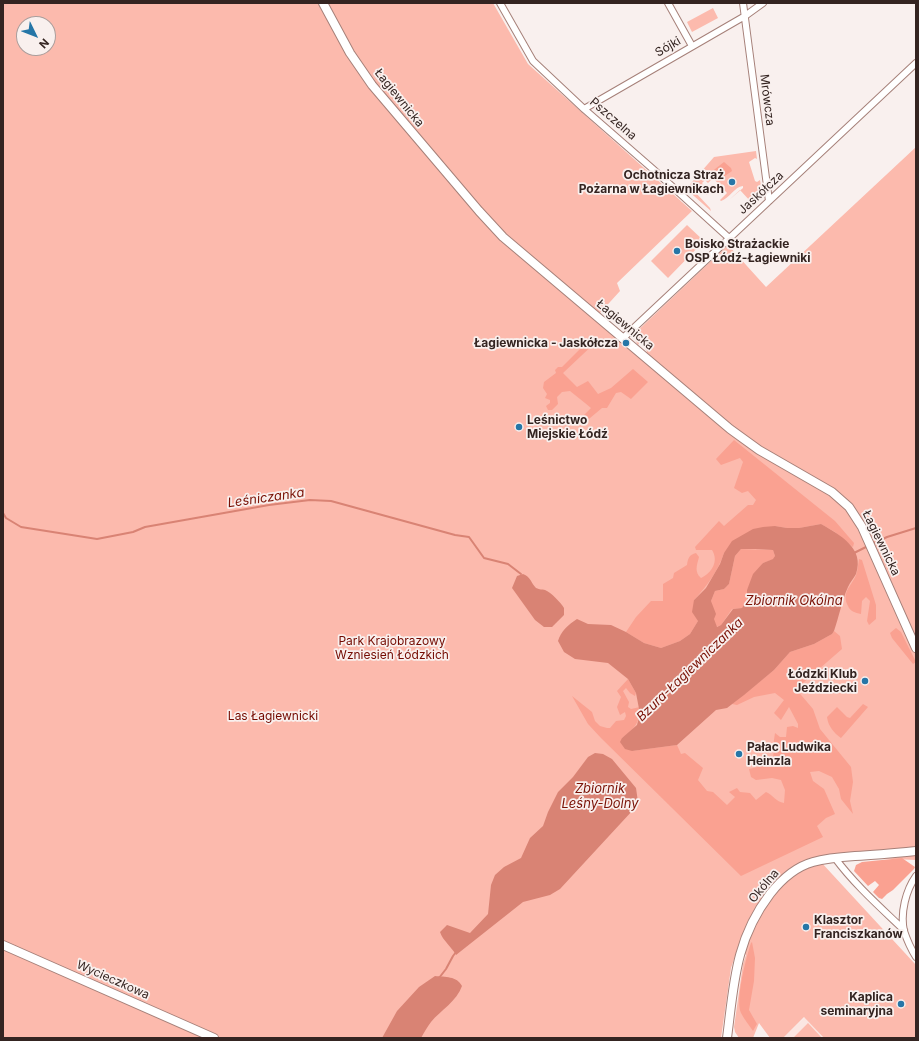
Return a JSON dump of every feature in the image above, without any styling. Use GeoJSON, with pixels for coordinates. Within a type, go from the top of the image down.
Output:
{"type":"FeatureCollection","features":[{"type":"Feature","properties":{"kind":"street","name":"Łagiewnicka"},"geometry":{"type":"LineString","coordinates":[[323,3],[350,53],[372,85],[479,211],[503,237],[622,339],[744,440],[774,460],[820,484],[842,500],[855,515],[868,539],[916,648]]}},
{"type":"Feature","properties":{"kind":"street","name":"Pszczelna"},"geometry":{"type":"LineString","coordinates":[[500,3],[533,62],[729,238]]}},
{"type":"Feature","properties":{"kind":"street"},"geometry":{"type":"LineString","coordinates":[[668,3],[692,46]]}},
{"type":"Feature","properties":{"kind":"street","name":"Mrówcza"},"geometry":{"type":"LineString","coordinates":[[743,3],[769,200]]}},
{"type":"Feature","properties":{"kind":"street","name":"Sójki"},"geometry":{"type":"LineString","coordinates":[[584,109],[745,16],[763,3]]}},
{"type":"Feature","properties":{"kind":"street","name":"Jaskółcza"},"geometry":{"type":"LineString","coordinates":[[622,339],[916,63]]}},
{"type":"Feature","properties":{"kind":"street","name":"Okólna"},"geometry":{"type":"LineString","coordinates":[[727,1038],[738,960],[745,937],[755,916],[774,890],[791,873],[811,862],[836,858],[916,852]]}},
{"type":"Feature","properties":{"kind":"street"},"geometry":{"type":"LineString","coordinates":[[836,858],[873,900],[904,930]]}},
{"type":"Feature","properties":{"kind":"street"},"geometry":{"type":"LineString","coordinates":[[916,876],[906,900],[904,915],[904,930],[916,957]]}},
{"type":"Feature","properties":{"kind":"street","name":"Wycieczkowa"},"geometry":{"type":"LineString","coordinates":[[3,945],[214,1038]]}},
{"type":"Feature","properties":{"kind":"shaded area"},"geometry":{"type":"Polygon","coordinates":[[[724,162],[731,168],[732,171],[719,180],[713,176],[708,176],[710,173],[724,162]]]}},
{"type":"Feature","properties":{"kind":"shaded area"},"geometry":{"type":"Polygon","coordinates":[[[596,336],[598,340],[563,373],[577,387],[588,381],[598,394],[611,388],[633,369],[648,382],[631,399],[621,392],[616,393],[607,408],[602,408],[584,423],[580,419],[591,408],[570,391],[562,392],[557,397],[558,404],[552,410],[548,410],[546,406],[550,403],[550,400],[545,398],[547,394],[543,388],[544,382],[556,373],[555,370],[558,367],[562,367],[587,342],[596,336]]]}},
{"type":"Feature","properties":{"kind":"shaded area"},"geometry":{"type":"Polygon","coordinates":[[[734,440],[835,521],[854,543],[853,547],[835,532],[821,524],[799,528],[775,526],[724,553],[712,578],[694,600],[698,621],[690,634],[680,641],[661,648],[644,643],[626,632],[636,617],[651,601],[663,601],[663,584],[673,578],[674,573],[687,565],[690,556],[696,553],[699,557],[697,573],[701,578],[705,576],[713,566],[715,558],[714,554],[712,550],[696,550],[695,547],[719,521],[724,526],[748,505],[753,505],[756,500],[748,491],[742,493],[734,488],[743,462],[740,458],[721,465],[716,459],[734,440]]]}},
{"type":"Feature","properties":{"kind":"shaded area"},"geometry":{"type":"Polygon","coordinates":[[[741,549],[773,550],[775,556],[774,559],[763,563],[747,590],[748,600],[742,608],[732,609],[721,625],[716,627],[714,623],[711,601],[715,591],[724,589],[729,584],[735,556],[741,549]]]}},
{"type":"Feature","properties":{"kind":"shaded area"},"geometry":{"type":"Polygon","coordinates":[[[859,559],[862,560],[876,605],[876,619],[869,625],[867,621],[870,601],[866,597],[862,601],[861,614],[851,610],[846,601],[846,593],[856,575],[859,559]]]}},
{"type":"Feature","properties":{"kind":"shaded area"},"geometry":{"type":"Polygon","coordinates":[[[896,628],[901,632],[916,662],[913,664],[892,638],[890,633],[896,628]]]}},
{"type":"Feature","properties":{"kind":"shaded area"},"geometry":{"type":"Polygon","coordinates":[[[834,631],[840,636],[842,649],[796,689],[813,709],[820,729],[851,767],[853,782],[850,801],[853,814],[841,799],[839,789],[832,777],[819,771],[810,772],[813,781],[824,789],[835,814],[826,818],[817,826],[823,837],[741,876],[601,738],[588,724],[572,696],[592,712],[595,721],[600,726],[610,728],[616,721],[624,720],[626,716],[625,712],[620,715],[617,707],[621,697],[617,691],[628,679],[636,693],[635,696],[626,688],[623,691],[629,702],[628,707],[631,709],[640,707],[636,725],[622,738],[632,751],[677,745],[681,754],[685,753],[703,768],[698,780],[707,791],[713,792],[727,805],[735,797],[729,792],[737,788],[740,792],[750,793],[756,800],[766,792],[784,803],[785,790],[781,780],[772,778],[756,780],[751,777],[749,769],[766,765],[773,760],[775,733],[780,737],[786,737],[787,727],[793,726],[798,728],[798,724],[789,707],[781,720],[774,713],[784,700],[775,693],[754,697],[737,705],[732,704],[774,670],[790,652],[814,644],[832,634],[834,631]]]}},
{"type":"Feature","properties":{"kind":"shaded area"},"geometry":{"type":"Polygon","coordinates":[[[863,704],[868,707],[841,738],[832,729],[827,717],[837,707],[850,718],[863,704]]]}},
{"type":"Feature","properties":{"kind":"shaded area"},"geometry":{"type":"Polygon","coordinates":[[[902,858],[915,867],[882,899],[873,892],[879,885],[875,881],[868,886],[854,871],[856,865],[862,862],[902,858]]]}},
{"type":"Feature","properties":{"kind":"shaded area"},"geometry":{"type":"Polygon","coordinates":[[[752,942],[755,958],[754,981],[749,1010],[757,1024],[753,1031],[741,1013],[739,999],[744,968],[752,942]]]}},
{"type":"Feature","properties":{"kind":"shaded area"},"geometry":{"type":"Polygon","coordinates":[[[805,1017],[824,1038],[783,1038],[805,1017]]]}},
{"type":"Feature","properties":{"kind":"green space","name":"Las Łagiewnicki"},"geometry":{"type":"Polygon","coordinates":[[[3,3],[493,3],[528,64],[692,211],[617,283],[620,291],[600,313],[610,324],[646,353],[646,345],[641,341],[638,345],[634,334],[728,245],[766,287],[916,147],[916,638],[901,605],[916,644],[916,860],[827,856],[820,861],[916,965],[916,1038],[824,1038],[804,1017],[783,1038],[770,1038],[759,1023],[753,1038],[739,1038],[734,1027],[743,964],[746,955],[738,947],[731,968],[721,1038],[3,1038],[3,3]]]}},
{"type":"Feature","properties":{"kind":"green space"},"geometry":{"type":"Polygon","coordinates":[[[713,8],[718,18],[692,32],[687,22],[713,8]]]}},
{"type":"Feature","properties":{"kind":"green space"},"geometry":{"type":"Polygon","coordinates":[[[756,151],[757,159],[755,158],[749,162],[755,181],[757,182],[760,180],[762,191],[751,202],[740,190],[743,186],[737,188],[727,198],[721,201],[720,200],[727,193],[713,178],[708,183],[705,180],[702,183],[708,191],[707,195],[699,188],[695,192],[711,211],[686,189],[714,157],[756,151]]]}},
{"type":"Feature","properties":{"kind":"green space","name":"Boisko Strażackie OSP Łódź-Łagiewniki"},"geometry":{"type":"Polygon","coordinates":[[[687,225],[704,241],[668,278],[651,261],[687,225]]]}},
{"type":"Feature","properties":{"kind":"green space"},"geometry":{"type":"Polygon","coordinates":[[[808,1023],[822,1038],[793,1038],[808,1023]]]}},
{"type":"Feature","properties":{"kind":"water","name":"Zbiornik Okólna"},"geometry":{"type":"Polygon","coordinates":[[[821,524],[849,543],[857,557],[858,565],[856,574],[846,592],[836,626],[832,634],[814,644],[790,652],[774,670],[744,695],[727,708],[716,710],[677,745],[632,751],[625,749],[620,742],[622,738],[637,725],[640,714],[636,693],[628,679],[608,663],[575,659],[564,652],[558,641],[563,631],[577,619],[588,624],[611,625],[644,643],[661,648],[680,641],[690,634],[698,621],[692,612],[694,600],[706,588],[732,541],[753,529],[763,527],[775,526],[799,528],[821,524]],[[741,549],[735,556],[729,584],[724,589],[715,591],[711,601],[716,614],[714,619],[717,627],[721,625],[733,609],[742,608],[747,600],[747,590],[753,574],[763,563],[773,559],[775,556],[773,550],[741,549]]]}},
{"type":"Feature","properties":{"kind":"water"},"geometry":{"type":"Polygon","coordinates":[[[523,574],[529,578],[536,588],[545,590],[553,595],[564,608],[564,615],[552,627],[544,627],[535,620],[512,588],[517,576],[523,574]]]}},
{"type":"Feature","properties":{"kind":"water","name":"Zbiornik Leśny-Dolny"},"geometry":{"type":"Polygon","coordinates":[[[595,753],[603,754],[612,759],[636,788],[638,802],[633,810],[560,889],[550,895],[523,902],[456,955],[440,932],[447,925],[470,933],[488,914],[491,885],[495,875],[504,867],[521,858],[530,838],[543,826],[558,792],[573,777],[588,757],[595,753]]]}},
{"type":"Feature","properties":{"kind":"water"},"geometry":{"type":"Polygon","coordinates":[[[435,976],[447,977],[457,980],[460,983],[462,986],[453,1001],[431,1022],[421,1038],[382,1038],[397,1011],[419,987],[435,976]]]}},
{"type":"Feature","properties":{"kind":"waterway","name":"Leśniczanka"},"geometry":{"type":"LineString","coordinates":[[3,513],[6,518],[21,527],[97,539],[133,532],[145,527],[269,505],[310,500],[331,501],[455,535],[469,537],[484,558],[508,564],[521,574]]}},
{"type":"Feature","properties":{"kind":"waterway","name":"Bzura-Łagiewniczanka"},"geometry":{"type":"LineString","coordinates":[[872,544],[887,537],[916,528]]}},
{"type":"Feature","properties":{"kind":"waterway","name":"Bzura-Łagiewniczanka"},"geometry":{"type":"LineString","coordinates":[[854,553],[868,546]]}},
{"type":"Feature","properties":{"kind":"waterway","name":"Bzura-Łagiewniczanka"},"geometry":{"type":"LineString","coordinates":[[439,978],[456,952]]}},
{"type":"Feature","properties":{"kind":"place","name":"Ochotnicza Straż Pożarna w Łagiewnikach"},"geometry":{"type":"Point","coordinates":[732,182]}},
{"type":"Feature","properties":{"kind":"place","name":"Boisko Strażackie OSP Łódź-Łagiewniki"},"geometry":{"type":"Point","coordinates":[677,251]}},
{"type":"Feature","properties":{"kind":"place","name":"Łagiewnicka - Jaskółcza"},"geometry":{"type":"Point","coordinates":[626,343]}},
{"type":"Feature","properties":{"kind":"place","name":"Leśnictwo Miejskie Łódź"},"geometry":{"type":"Point","coordinates":[519,427]}},
{"type":"Feature","properties":{"kind":"place","name":"Łódzki Klub Jeździecki"},"geometry":{"type":"Point","coordinates":[865,681]}},
{"type":"Feature","properties":{"kind":"place","name":"Pałac Ludwika Heinzla"},"geometry":{"type":"Point","coordinates":[739,754]}},
{"type":"Feature","properties":{"kind":"place","name":"Klasztor Franciszkanów"},"geometry":{"type":"Point","coordinates":[806,927]}},
{"type":"Feature","properties":{"kind":"place","name":"Kaplica seminaryjna"},"geometry":{"type":"Point","coordinates":[901,1004]}},
{"type":"Feature","properties":{"kind":"park label","name":"Park Krajobrazowy Wzniesień Łódzkich"},"geometry":{"type":"Point","coordinates":[392,648]}}]}
